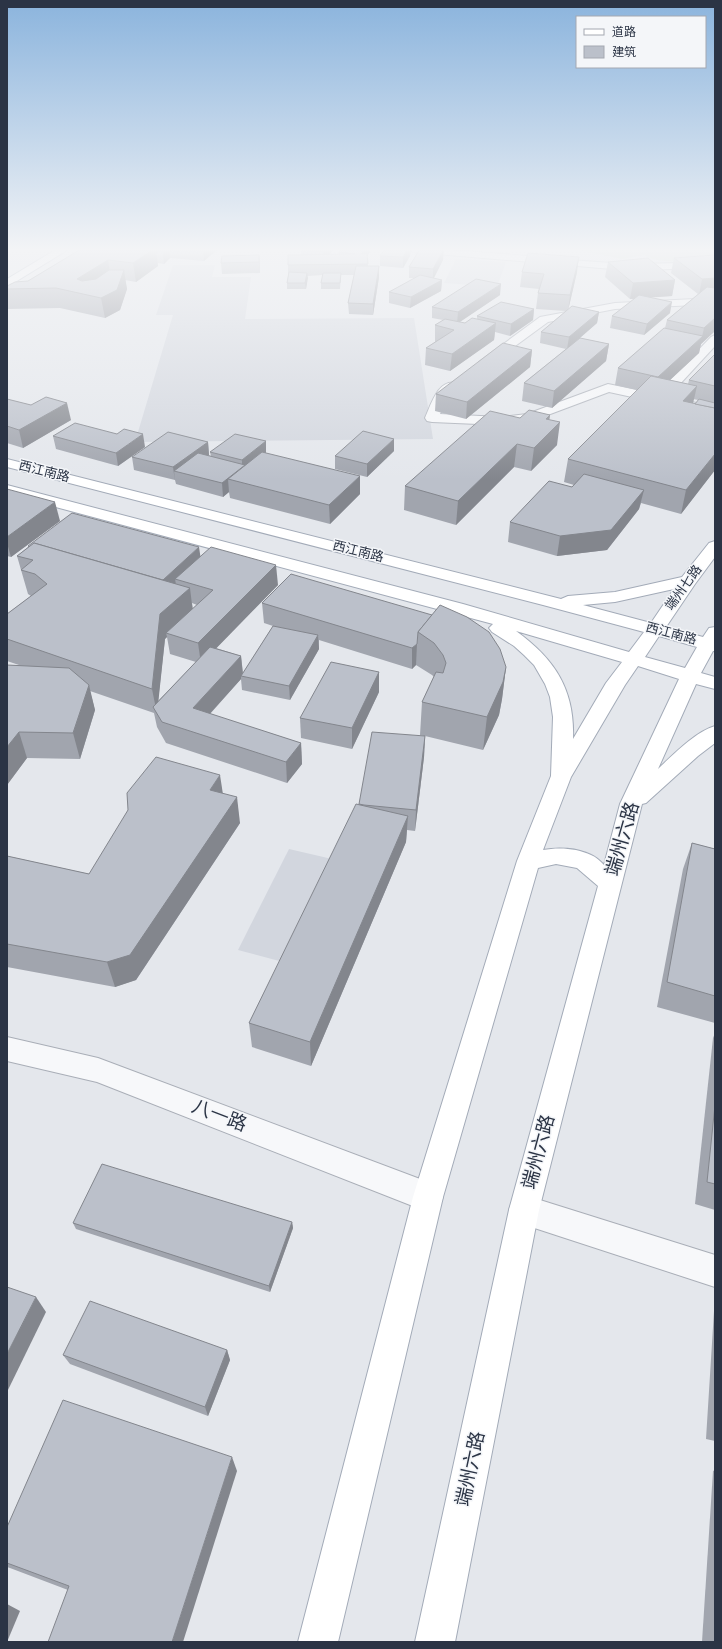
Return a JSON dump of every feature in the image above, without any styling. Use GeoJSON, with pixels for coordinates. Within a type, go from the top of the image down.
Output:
{"type":"FeatureCollection","features":[{"type":"Feature","properties":{"kind":"main road","name":"西江南路"},"geometry":{"type":"LineString","coordinates":[[7,463],[406,564],[655,630],[712,641]]}},
{"type":"Feature","properties":{"kind":"main road","name":"西江南路"},"geometry":{"type":"LineString","coordinates":[[7,489],[457,608],[715,683]]}},
{"type":"Feature","properties":{"kind":"main road","name":"端州七路"},"geometry":{"type":"LineString","coordinates":[[561,777],[616,684],[688,581],[715,546]]}},
{"type":"Feature","properties":{"kind":"main road"},"geometry":{"type":"LineString","coordinates":[[384,589],[403,580],[406,564]]}},
{"type":"Feature","properties":{"kind":"main road"},"geometry":{"type":"LineString","coordinates":[[549,601],[615,597],[688,581]]}},
{"type":"Feature","properties":{"kind":"main road"},"geometry":{"type":"LineString","coordinates":[[318,1642],[428,1197],[528,861],[561,777],[562,711],[558,691],[550,676],[531,651],[514,636],[457,608]]}},
{"type":"Feature","properties":{"kind":"main road"},"geometry":{"type":"LineString","coordinates":[[690,676],[712,641]]}},
{"type":"Feature","properties":{"kind":"main road","name":"端州六路"},"geometry":{"type":"LineString","coordinates":[[435,1642],[524,1210],[610,883],[631,804],[690,676]]}},
{"type":"Feature","properties":{"kind":"main road"},"geometry":{"type":"LineString","coordinates":[[631,804],[691,751],[715,733]]}},
{"type":"Feature","properties":{"kind":"main road"},"geometry":{"type":"LineString","coordinates":[[528,861],[556,856],[584,861],[610,883]]}},
{"type":"Feature","properties":{"kind":"street"},"geometry":{"type":"LineString","coordinates":[[474,370],[534,326]]}},
{"type":"Feature","properties":{"kind":"street"},"geometry":{"type":"LineString","coordinates":[[660,398],[715,339]]}},
{"type":"Feature","properties":{"kind":"street"},"geometry":{"type":"LineString","coordinates":[[462,379],[442,393],[432,418],[501,421],[529,418],[608,388],[715,411]]}},
{"type":"Feature","properties":{"kind":"street","name":"八一路"},"geometry":{"type":"LineString","coordinates":[[7,1049],[98,1070],[428,1197]]}},
{"type":"Feature","properties":{"kind":"street"},"geometry":{"type":"LineString","coordinates":[[524,1210],[715,1271]]}},
{"type":"Feature","properties":{"kind":"shaded area"},"geometry":{"type":"Polygon","coordinates":[[[170,326],[415,326],[433,439],[135,442],[170,326]]]}},
{"type":"Feature","properties":{"kind":"shaded area"},"geometry":{"type":"Polygon","coordinates":[[[289,849],[332,859],[283,962],[238,950],[289,849]]]}},
{"type":"Feature","properties":{"kind":"building"},"geometry":{"type":"Polygon","coordinates":[[[439,326],[492,326],[452,354],[426,348],[454,330],[439,326]]]}},
{"type":"Feature","properties":{"kind":"building"},"geometry":{"type":"Polygon","coordinates":[[[548,326],[582,326],[569,337],[541,332],[548,326]]]}},
{"type":"Feature","properties":{"kind":"building"},"geometry":{"type":"Polygon","coordinates":[[[695,326],[706,326],[704,328],[695,326]]]}},
{"type":"Feature","properties":{"kind":"building"},"geometry":{"type":"Polygon","coordinates":[[[664,328],[703,336],[658,377],[618,368],[664,328]]]}},
{"type":"Feature","properties":{"kind":"building"},"geometry":{"type":"Polygon","coordinates":[[[580,338],[609,344],[554,391],[524,383],[580,338]]]}},
{"type":"Feature","properties":{"kind":"building"},"geometry":{"type":"Polygon","coordinates":[[[503,343],[532,350],[467,402],[436,394],[503,343]]]}},
{"type":"Feature","properties":{"kind":"building"},"geometry":{"type":"Polygon","coordinates":[[[715,354],[715,386],[689,380],[715,354]]]}},
{"type":"Feature","properties":{"kind":"building"},"geometry":{"type":"Polygon","coordinates":[[[651,376],[697,386],[683,401],[715,408],[715,454],[686,490],[568,459],[651,376]]]}},
{"type":"Feature","properties":{"kind":"building"},"geometry":{"type":"Polygon","coordinates":[[[46,397],[67,403],[19,430],[7,426],[7,399],[31,405],[46,397]]]}},
{"type":"Feature","properties":{"kind":"building"},"geometry":{"type":"Polygon","coordinates":[[[699,399],[715,403],[715,408],[695,404],[699,399]]]}},
{"type":"Feature","properties":{"kind":"building"},"geometry":{"type":"Polygon","coordinates":[[[529,410],[550,415],[546,419],[560,422],[534,448],[517,444],[458,501],[405,486],[490,411],[520,418],[529,410]]]}},
{"type":"Feature","properties":{"kind":"building"},"geometry":{"type":"Polygon","coordinates":[[[75,423],[117,434],[124,429],[143,434],[116,453],[53,436],[75,423]]]}},
{"type":"Feature","properties":{"kind":"building"},"geometry":{"type":"Polygon","coordinates":[[[363,431],[394,439],[367,464],[335,456],[363,431]]]}},
{"type":"Feature","properties":{"kind":"building"},"geometry":{"type":"Polygon","coordinates":[[[168,432],[208,442],[173,467],[132,457],[168,432]]]}},
{"type":"Feature","properties":{"kind":"building"},"geometry":{"type":"Polygon","coordinates":[[[235,434],[266,441],[242,460],[210,452],[235,434]]]}},
{"type":"Feature","properties":{"kind":"building"},"geometry":{"type":"Polygon","coordinates":[[[262,452],[360,476],[329,505],[228,479],[262,452]]]}},
{"type":"Feature","properties":{"kind":"building"},"geometry":{"type":"Polygon","coordinates":[[[198,453],[245,465],[222,483],[174,471],[198,453]]]}},
{"type":"Feature","properties":{"kind":"building"},"geometry":{"type":"Polygon","coordinates":[[[584,474],[644,490],[611,530],[560,536],[510,522],[549,481],[572,487],[584,474]]]}},
{"type":"Feature","properties":{"kind":"building"},"geometry":{"type":"Polygon","coordinates":[[[7,489],[55,502],[7,537],[7,489]]]}},
{"type":"Feature","properties":{"kind":"building"},"geometry":{"type":"Polygon","coordinates":[[[72,513],[199,547],[163,580],[34,543],[30,547],[28,546],[72,513]]]}},
{"type":"Feature","properties":{"kind":"building"},"geometry":{"type":"Polygon","coordinates":[[[34,543],[190,588],[160,614],[152,689],[7,639],[7,614],[47,584],[35,574],[21,570],[33,560],[17,556],[34,543]]]}},
{"type":"Feature","properties":{"kind":"building"},"geometry":{"type":"Polygon","coordinates":[[[211,547],[276,565],[198,643],[166,633],[213,590],[175,579],[211,547]]]}},
{"type":"Feature","properties":{"kind":"building"},"geometry":{"type":"Polygon","coordinates":[[[291,574],[432,615],[418,632],[417,644],[412,648],[262,603],[291,574]]]}},
{"type":"Feature","properties":{"kind":"building"},"geometry":{"type":"Polygon","coordinates":[[[440,605],[467,617],[489,632],[500,649],[506,667],[503,682],[487,717],[422,702],[436,672],[443,673],[446,663],[443,655],[434,643],[418,632],[440,605]]]}},
{"type":"Feature","properties":{"kind":"building"},"geometry":{"type":"Polygon","coordinates":[[[273,626],[318,635],[289,686],[241,676],[273,626]]]}},
{"type":"Feature","properties":{"kind":"building"},"geometry":{"type":"Polygon","coordinates":[[[210,647],[241,656],[193,708],[301,743],[286,762],[162,722],[153,707],[210,647]]]}},
{"type":"Feature","properties":{"kind":"building"},"geometry":{"type":"Polygon","coordinates":[[[331,662],[379,672],[352,728],[300,718],[331,662]]]}},
{"type":"Feature","properties":{"kind":"building"},"geometry":{"type":"Polygon","coordinates":[[[7,665],[69,668],[89,685],[73,733],[19,732],[7,747],[7,665]]]}},
{"type":"Feature","properties":{"kind":"building"},"geometry":{"type":"Polygon","coordinates":[[[372,732],[425,736],[416,810],[359,804],[372,732]]]}},
{"type":"Feature","properties":{"kind":"building"},"geometry":{"type":"Polygon","coordinates":[[[156,757],[220,775],[210,790],[237,797],[130,955],[107,962],[7,944],[7,856],[89,874],[128,810],[127,793],[156,757]]]}},
{"type":"Feature","properties":{"kind":"building"},"geometry":{"type":"Polygon","coordinates":[[[356,804],[408,816],[310,1042],[249,1023],[356,804]]]}},
{"type":"Feature","properties":{"kind":"building"},"geometry":{"type":"Polygon","coordinates":[[[692,843],[715,849],[715,996],[667,982],[692,843]]]}},
{"type":"Feature","properties":{"kind":"building"},"geometry":{"type":"Polygon","coordinates":[[[715,1105],[715,1184],[707,1182],[715,1105]]]}},
{"type":"Feature","properties":{"kind":"building"},"geometry":{"type":"Polygon","coordinates":[[[102,1164],[292,1222],[269,1286],[73,1223],[102,1164]]]}},
{"type":"Feature","properties":{"kind":"building"},"geometry":{"type":"Polygon","coordinates":[[[7,1287],[36,1297],[7,1354],[7,1287]]]}},
{"type":"Feature","properties":{"kind":"building"},"geometry":{"type":"Polygon","coordinates":[[[90,1301],[227,1350],[205,1407],[63,1355],[90,1301]]]}},
{"type":"Feature","properties":{"kind":"building"},"geometry":{"type":"Polygon","coordinates":[[[63,1400],[232,1457],[172,1642],[48,1642],[69,1586],[7,1563],[7,1527],[63,1400]]]}}]}
